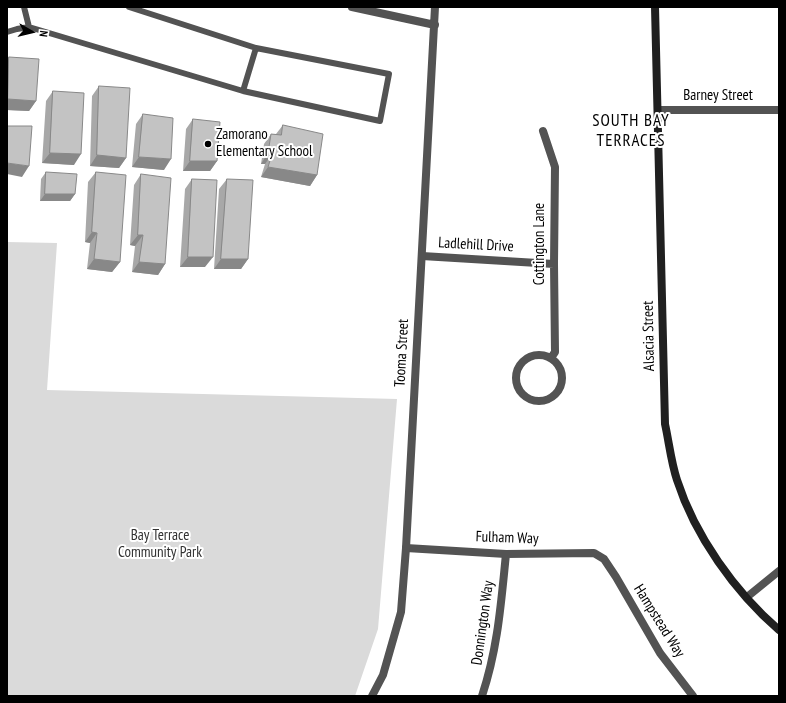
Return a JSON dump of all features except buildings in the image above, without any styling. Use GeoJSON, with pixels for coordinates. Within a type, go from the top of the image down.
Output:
{"type":"FeatureCollection","features":[{"type":"Feature","properties":{"kind":"main road","name":"Alsacia Street"},"geometry":{"type":"LineString","coordinates":[[656,7],[664,424],[677,480],[692,519],[716,558],[762,615],[779,630]]}},
{"type":"Feature","properties":{"kind":"street"},"geometry":{"type":"LineString","coordinates":[[352,7],[435,25]]}},
{"type":"Feature","properties":{"kind":"street","name":"Tooma Street"},"geometry":{"type":"LineString","coordinates":[[372,696],[383,675],[401,612],[406,548],[435,7]]}},
{"type":"Feature","properties":{"kind":"street","name":"Barney Street"},"geometry":{"type":"LineString","coordinates":[[658,110],[779,110]]}},
{"type":"Feature","properties":{"kind":"street","name":"Cottington Lane"},"geometry":{"type":"LineString","coordinates":[[543,131],[554,167],[555,352],[551,358]]}},
{"type":"Feature","properties":{"kind":"street","name":"Ladlehill Drive"},"geometry":{"type":"LineString","coordinates":[[422,256],[554,264]]}},
{"type":"Feature","properties":{"kind":"street"},"geometry":{"type":"LineString","coordinates":[[537,355],[551,358],[560,369],[562,376],[562,384],[559,390],[548,400],[541,402],[527,398],[518,388],[516,381],[516,373],[519,366],[530,357],[537,355]]}},
{"type":"Feature","properties":{"kind":"street","name":"Fulham Way"},"geometry":{"type":"LineString","coordinates":[[406,548],[506,554],[594,553],[604,559]]}},
{"type":"Feature","properties":{"kind":"street","name":"Donnington Way"},"geometry":{"type":"LineString","coordinates":[[482,696],[490,674],[499,630],[506,554]]}},
{"type":"Feature","properties":{"kind":"street","name":"Hampstead Way"},"geometry":{"type":"LineString","coordinates":[[604,559],[660,653],[693,696]]}},
{"type":"Feature","properties":{"kind":"street"},"geometry":{"type":"LineString","coordinates":[[747,597],[779,571]]}},
{"type":"Feature","properties":{"kind":"lane"},"geometry":{"type":"LineString","coordinates":[[24,7],[29,27]]}},
{"type":"Feature","properties":{"kind":"lane"},"geometry":{"type":"LineString","coordinates":[[7,32],[29,27],[243,91],[380,121],[389,74],[256,48],[129,7]]}},
{"type":"Feature","properties":{"kind":"lane"},"geometry":{"type":"LineString","coordinates":[[243,91],[256,48]]}},
{"type":"Feature","properties":{"kind":"green space","name":"Bay Terrace Community Park"},"geometry":{"type":"Polygon","coordinates":[[[7,242],[57,243],[47,390],[397,399],[378,629],[355,696],[7,696],[7,242]]]}},
{"type":"Feature","properties":{"kind":"place","name":"Zamorano Elementary School"},"geometry":{"type":"Point","coordinates":[208,144]}},
{"type":"Feature","properties":{"kind":"district","name":"SOUTH BAY TERRACES"},"geometry":{"type":"Point","coordinates":[631,131]}}]}
